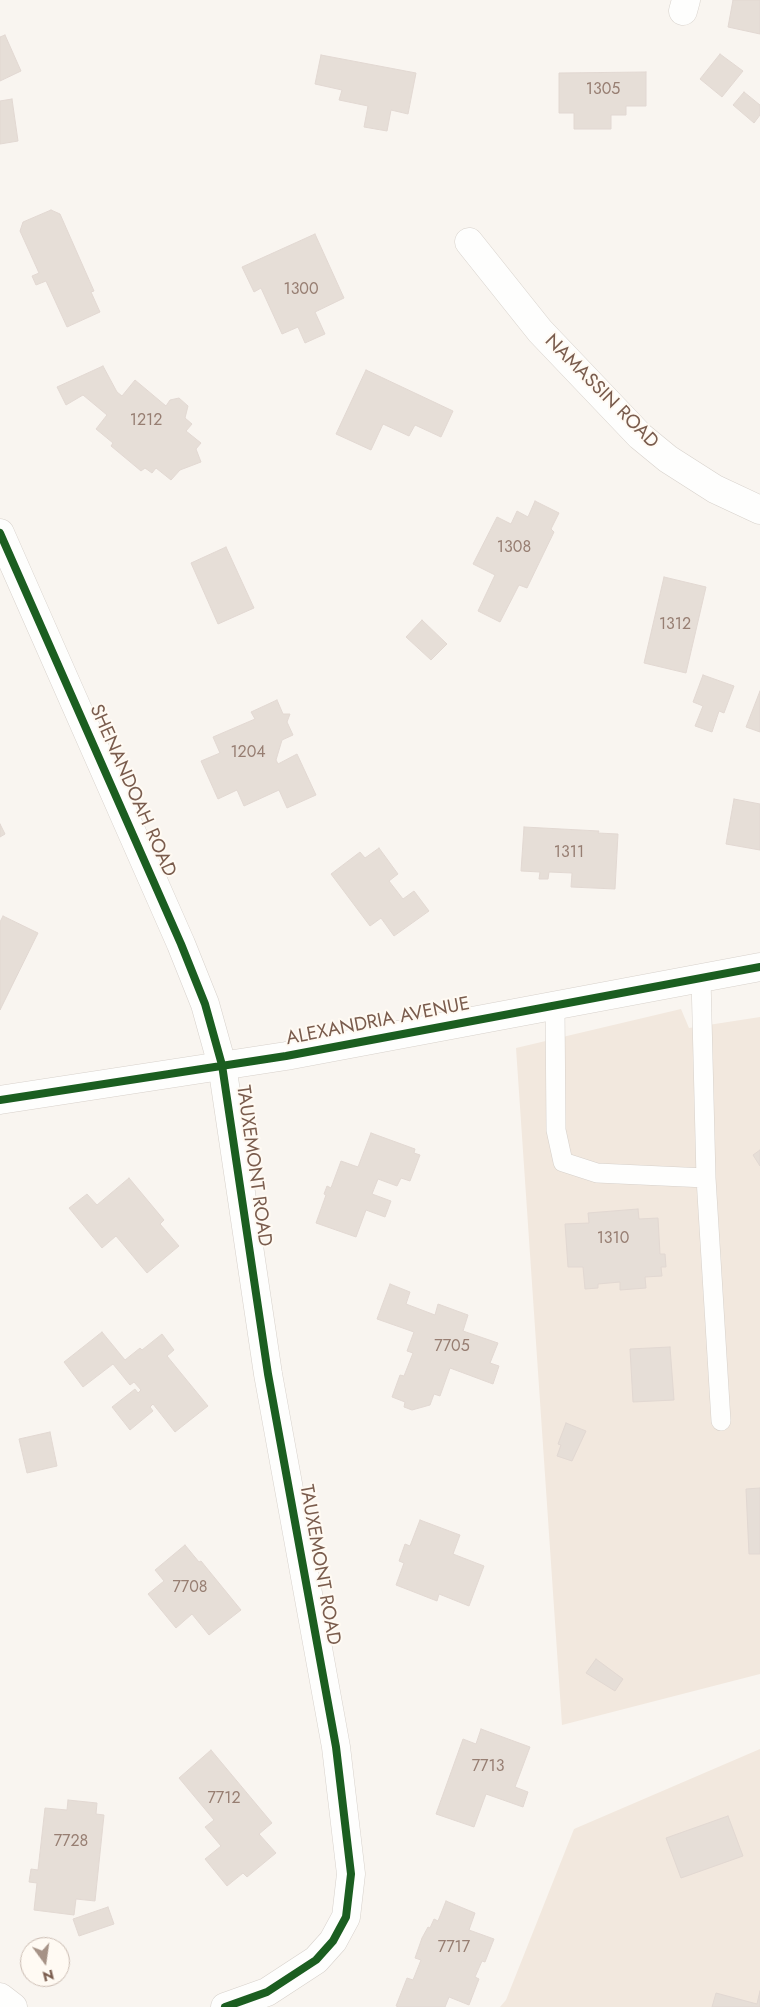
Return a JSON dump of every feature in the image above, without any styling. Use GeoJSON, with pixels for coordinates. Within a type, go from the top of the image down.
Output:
{"type":"FeatureCollection","features":[{"type":"Feature","properties":{"kind":"street","name":"NAMASSIN ROAD"},"geometry":{"type":"LineString","coordinates":[[469,242],[540,331],[640,436],[668,459],[716,489],[760,510]]}},
{"type":"Feature","properties":{"kind":"street","name":"SHENANDOAH ROAD"},"geometry":{"type":"LineString","coordinates":[[0,533],[181,944],[205,1004],[222,1066]]}},
{"type":"Feature","properties":{"kind":"street","name":"ALEXANDRIA AVENUE"},"geometry":{"type":"LineString","coordinates":[[0,1100],[286,1056],[760,967]]}},
{"type":"Feature","properties":{"kind":"street","name":"TAUXEMONT ROAD"},"geometry":{"type":"LineString","coordinates":[[222,1066],[268,1374],[336,1747],[351,1874],[346,1917],[334,1941],[316,1960],[267,1992],[225,2007]]}},
{"type":"Feature","properties":{"kind":"street"},"geometry":{"type":"LineString","coordinates":[[0,1996],[13,2007]]}},
{"type":"Feature","properties":{"kind":"lane"},"geometry":{"type":"LineString","coordinates":[[701,978],[706,1178],[721,1421]]}},
{"type":"Feature","properties":{"kind":"lane"},"geometry":{"type":"LineString","coordinates":[[554,1005],[556,1130],[563,1162],[597,1173],[706,1178]]}},
{"type":"Feature","properties":{"kind":"shaded area"},"geometry":{"type":"Polygon","coordinates":[[[681,1009],[689,1028],[760,1017],[760,1674],[562,1725],[516,1048],[681,1009]]]}},
{"type":"Feature","properties":{"kind":"shaded area"},"geometry":{"type":"Polygon","coordinates":[[[760,1749],[760,2007],[500,2007],[506,2000],[574,1829],[760,1749]]]}},
{"type":"Feature","properties":{"kind":"building"},"geometry":{"type":"Polygon","coordinates":[[[733,0],[760,0],[760,34],[728,27],[733,0]]]}},
{"type":"Feature","properties":{"kind":"building"},"geometry":{"type":"Polygon","coordinates":[[[5,35],[21,71],[0,81],[0,37],[5,35]]]}},
{"type":"Feature","properties":{"kind":"building"},"geometry":{"type":"Polygon","coordinates":[[[720,54],[743,71],[722,97],[700,79],[720,54]]]}},
{"type":"Feature","properties":{"kind":"building"},"geometry":{"type":"Polygon","coordinates":[[[321,55],[416,73],[408,114],[391,110],[387,131],[364,127],[368,106],[339,100],[342,90],[315,84],[321,55]]]}},
{"type":"Feature","properties":{"kind":"building"},"geometry":{"type":"Polygon","coordinates":[[[646,72],[646,106],[626,106],[626,115],[611,115],[611,129],[574,129],[574,113],[559,113],[559,73],[646,72]]]}},
{"type":"Feature","properties":{"kind":"building"},"geometry":{"type":"Polygon","coordinates":[[[744,92],[760,105],[760,115],[754,123],[733,105],[744,92]]]}},
{"type":"Feature","properties":{"kind":"building"},"geometry":{"type":"Polygon","coordinates":[[[12,99],[18,141],[0,144],[0,101],[12,99]]]}},
{"type":"Feature","properties":{"kind":"building"},"geometry":{"type":"Polygon","coordinates":[[[51,210],[60,214],[94,291],[91,292],[100,312],[67,327],[46,281],[36,285],[32,276],[39,273],[20,231],[23,222],[51,210]]]}},
{"type":"Feature","properties":{"kind":"building"},"geometry":{"type":"Polygon","coordinates":[[[315,234],[344,298],[315,312],[325,334],[305,343],[298,327],[282,334],[261,288],[254,292],[242,267],[315,234]]]}},
{"type":"Feature","properties":{"kind":"building"},"geometry":{"type":"Polygon","coordinates":[[[103,366],[117,392],[122,396],[135,380],[166,406],[170,400],[179,398],[188,406],[185,418],[192,424],[186,431],[201,443],[196,449],[201,462],[180,470],[171,480],[156,468],[152,473],[145,468],[141,471],[111,446],[113,443],[96,429],[107,415],[83,395],[66,405],[57,387],[103,366]]]}},
{"type":"Feature","properties":{"kind":"building"},"geometry":{"type":"Polygon","coordinates":[[[366,370],[453,411],[441,437],[415,425],[409,436],[383,424],[371,450],[336,434],[366,370]]]}},
{"type":"Feature","properties":{"kind":"building"},"geometry":{"type":"Polygon","coordinates":[[[535,501],[559,513],[551,529],[554,532],[527,588],[519,585],[500,622],[478,611],[495,575],[473,564],[497,517],[511,524],[517,511],[528,517],[535,501]]]}},
{"type":"Feature","properties":{"kind":"building"},"geometry":{"type":"Polygon","coordinates":[[[226,547],[254,608],[218,624],[191,563],[226,547]]]}},
{"type":"Feature","properties":{"kind":"building"},"geometry":{"type":"Polygon","coordinates":[[[664,577],[706,587],[686,673],[644,663],[664,577]]]}},
{"type":"Feature","properties":{"kind":"building"},"geometry":{"type":"Polygon","coordinates":[[[422,620],[447,644],[431,660],[406,637],[422,620]]]}},
{"type":"Feature","properties":{"kind":"building"},"geometry":{"type":"Polygon","coordinates":[[[703,675],[734,686],[724,713],[719,711],[712,732],[695,726],[703,706],[693,702],[703,675]]]}},
{"type":"Feature","properties":{"kind":"building"},"geometry":{"type":"Polygon","coordinates":[[[760,691],[760,732],[746,727],[760,691]]]}},
{"type":"Feature","properties":{"kind":"building"},"geometry":{"type":"Polygon","coordinates":[[[277,700],[283,714],[290,714],[287,722],[293,735],[282,740],[276,760],[278,764],[297,754],[316,795],[287,808],[279,790],[244,806],[237,790],[218,799],[201,761],[220,753],[213,737],[255,719],[251,712],[277,700]]]}},
{"type":"Feature","properties":{"kind":"building"},"geometry":{"type":"Polygon","coordinates":[[[734,799],[760,804],[760,850],[726,844],[734,799]]]}},
{"type":"Feature","properties":{"kind":"building"},"geometry":{"type":"Polygon","coordinates":[[[0,824],[5,834],[0,837],[0,824]]]}},
{"type":"Feature","properties":{"kind":"building"},"geometry":{"type":"Polygon","coordinates":[[[524,827],[599,831],[598,833],[618,834],[615,889],[571,887],[572,873],[549,872],[548,879],[539,879],[540,872],[521,871],[524,827]]]}},
{"type":"Feature","properties":{"kind":"building"},"geometry":{"type":"Polygon","coordinates":[[[379,848],[398,874],[389,881],[403,899],[414,891],[429,911],[394,936],[381,918],[370,926],[331,874],[360,852],[365,858],[379,848]]]}},
{"type":"Feature","properties":{"kind":"building"},"geometry":{"type":"Polygon","coordinates":[[[3,916],[38,933],[0,1010],[0,922],[3,916]]]}},
{"type":"Feature","properties":{"kind":"building"},"geometry":{"type":"Polygon","coordinates":[[[371,1133],[415,1149],[414,1153],[420,1155],[410,1181],[401,1178],[397,1186],[378,1179],[372,1194],[391,1201],[385,1217],[366,1210],[356,1237],[316,1223],[326,1195],[324,1194],[327,1186],[331,1188],[341,1161],[358,1167],[371,1133]]]}},
{"type":"Feature","properties":{"kind":"building"},"geometry":{"type":"Polygon","coordinates":[[[760,1150],[760,1166],[753,1155],[760,1150]]]}},
{"type":"Feature","properties":{"kind":"building"},"geometry":{"type":"Polygon","coordinates":[[[129,1178],[164,1220],[160,1224],[179,1246],[147,1273],[116,1236],[102,1248],[69,1208],[87,1194],[97,1205],[129,1178]]]}},
{"type":"Feature","properties":{"kind":"building"},"geometry":{"type":"Polygon","coordinates":[[[638,1209],[639,1219],[658,1218],[660,1254],[665,1254],[666,1267],[661,1267],[662,1276],[645,1277],[646,1288],[620,1290],[620,1282],[598,1284],[598,1288],[585,1289],[583,1267],[568,1267],[565,1224],[589,1223],[588,1213],[638,1209]]]}},
{"type":"Feature","properties":{"kind":"building"},"geometry":{"type":"Polygon","coordinates":[[[390,1284],[410,1292],[406,1304],[435,1315],[438,1304],[468,1315],[463,1331],[498,1343],[490,1363],[499,1366],[493,1384],[450,1368],[440,1396],[434,1394],[430,1405],[412,1410],[404,1407],[405,1402],[392,1397],[400,1375],[404,1376],[413,1353],[407,1351],[414,1332],[377,1319],[390,1284]]]}},
{"type":"Feature","properties":{"kind":"building"},"geometry":{"type":"Polygon","coordinates":[[[102,1332],[125,1360],[140,1348],[142,1350],[162,1334],[174,1350],[167,1356],[208,1406],[175,1432],[153,1404],[150,1407],[153,1411],[130,1430],[112,1407],[135,1389],[138,1393],[141,1390],[134,1382],[130,1385],[113,1364],[83,1387],[64,1362],[102,1332]]]}},
{"type":"Feature","properties":{"kind":"building"},"geometry":{"type":"Polygon","coordinates":[[[670,1347],[674,1400],[633,1402],[630,1349],[670,1347]]]}},
{"type":"Feature","properties":{"kind":"building"},"geometry":{"type":"Polygon","coordinates":[[[566,1423],[586,1431],[572,1461],[557,1456],[561,1445],[558,1444],[566,1423]]]}},
{"type":"Feature","properties":{"kind":"building"},"geometry":{"type":"Polygon","coordinates":[[[50,1432],[57,1466],[27,1473],[19,1439],[50,1432]]]}},
{"type":"Feature","properties":{"kind":"building"},"geometry":{"type":"Polygon","coordinates":[[[760,1488],[760,1554],[749,1554],[746,1489],[760,1488]]]}},
{"type":"Feature","properties":{"kind":"building"},"geometry":{"type":"Polygon","coordinates":[[[420,1520],[460,1535],[453,1554],[484,1566],[469,1606],[439,1594],[437,1601],[396,1585],[404,1563],[399,1561],[405,1544],[410,1546],[420,1520]]]}},
{"type":"Feature","properties":{"kind":"building"},"geometry":{"type":"Polygon","coordinates":[[[185,1545],[199,1562],[201,1561],[241,1610],[209,1635],[192,1614],[176,1628],[148,1594],[164,1581],[155,1570],[185,1545]]]}},
{"type":"Feature","properties":{"kind":"building"},"geometry":{"type":"Polygon","coordinates":[[[596,1659],[623,1679],[615,1691],[586,1673],[596,1659]]]}},
{"type":"Feature","properties":{"kind":"building"},"geometry":{"type":"Polygon","coordinates":[[[481,1729],[530,1747],[515,1787],[528,1792],[523,1807],[486,1794],[474,1827],[436,1814],[463,1739],[476,1744],[481,1729]]]}},
{"type":"Feature","properties":{"kind":"building"},"geometry":{"type":"Polygon","coordinates":[[[211,1750],[272,1823],[259,1834],[276,1853],[247,1877],[243,1873],[227,1886],[205,1859],[221,1846],[205,1827],[214,1820],[179,1778],[211,1750]]]}},
{"type":"Feature","properties":{"kind":"building"},"geometry":{"type":"Polygon","coordinates":[[[68,1800],[97,1803],[96,1814],[104,1815],[95,1901],[76,1899],[74,1915],[34,1910],[37,1883],[29,1882],[31,1869],[38,1870],[45,1808],[67,1810],[68,1800]]]}},
{"type":"Feature","properties":{"kind":"building"},"geometry":{"type":"Polygon","coordinates":[[[728,1816],[743,1856],[681,1878],[666,1838],[728,1816]]]}},
{"type":"Feature","properties":{"kind":"building"},"geometry":{"type":"Polygon","coordinates":[[[446,1901],[475,1913],[469,1930],[494,1939],[485,1962],[482,1961],[475,1977],[479,1979],[469,2005],[449,1997],[445,2007],[396,2006],[407,1978],[413,1980],[421,1960],[415,1958],[422,1938],[434,1919],[438,1921],[446,1901]]]}},
{"type":"Feature","properties":{"kind":"building"},"geometry":{"type":"Polygon","coordinates":[[[108,1907],[114,1924],[79,1936],[73,1919],[108,1907]]]}},
{"type":"Feature","properties":{"kind":"building"},"geometry":{"type":"Polygon","coordinates":[[[760,1991],[760,2007],[712,2007],[716,1993],[757,2004],[760,1991]]]}},
{"type":"Feature","properties":{"kind":"cycle path"},"geometry":{"type":"LineString","coordinates":[[0,533],[181,944],[205,1004],[222,1065],[268,1374],[336,1747],[351,1874],[346,1917],[333,1941],[316,1960],[267,1992],[225,2007]]}},
{"type":"Feature","properties":{"kind":"cycle path"},"geometry":{"type":"LineString","coordinates":[[0,1100],[286,1056],[760,967]]}}]}
